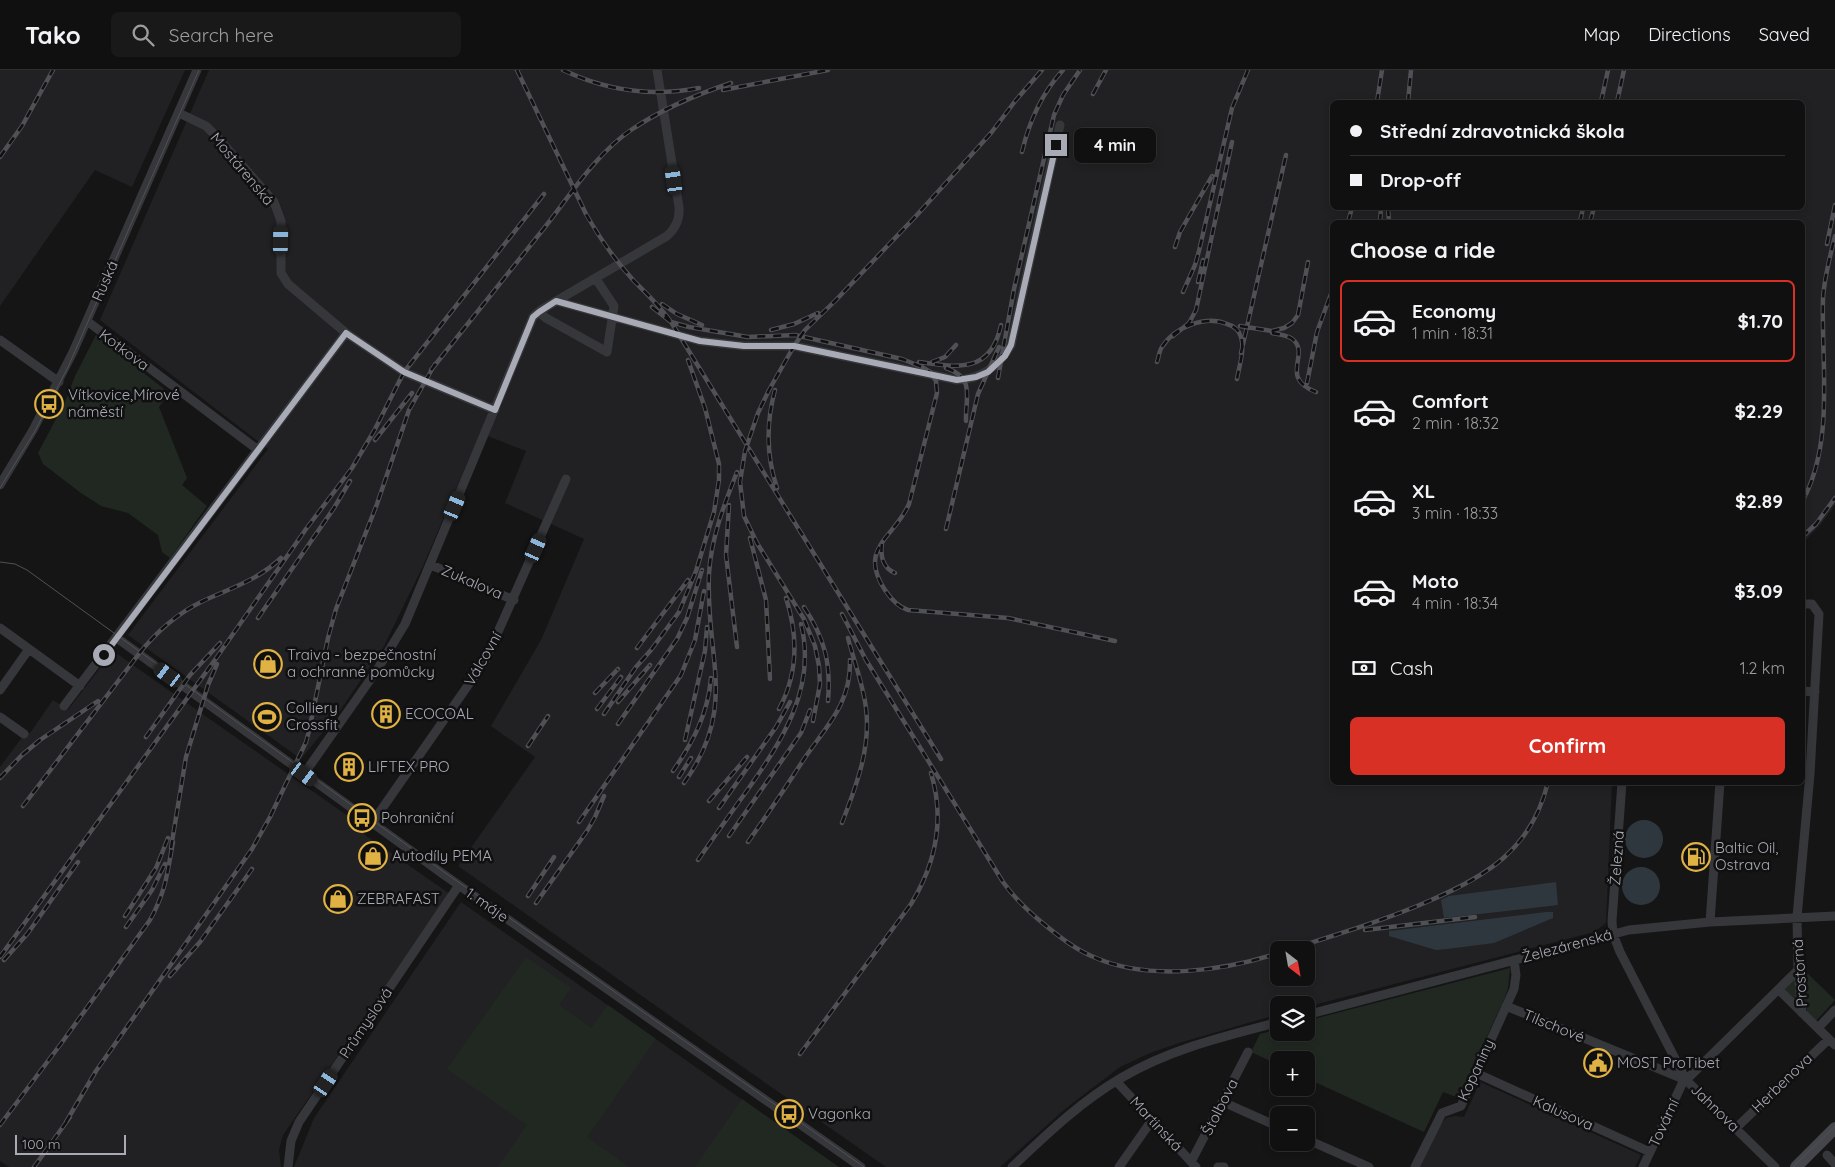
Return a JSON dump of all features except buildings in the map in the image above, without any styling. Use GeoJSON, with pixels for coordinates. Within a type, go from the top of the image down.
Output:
{"type":"FeatureCollection","features":[{"type":"Feature","properties":{"kind":"main road"},"geometry":{"type":"LineString","coordinates":[[1796,1167],[1835,1128]]}},
{"type":"Feature","properties":{"kind":"street","name":"Ruská"},"geometry":{"type":"LineString","coordinates":[[0,485],[25,446],[59,382],[197,70]]}},
{"type":"Feature","properties":{"kind":"street"},"geometry":{"type":"LineString","coordinates":[[304,774],[396,640],[431,565],[532,320],[539,312],[556,301],[670,234],[675,227],[679,218],[679,207],[657,70]]}},
{"type":"Feature","properties":{"kind":"street","name":"Mostárenská"},"geometry":{"type":"LineString","coordinates":[[179,112],[206,126],[274,202],[281,222],[281,273],[288,284],[346,333],[404,372],[495,410]]}},
{"type":"Feature","properties":{"kind":"street"},"geometry":{"type":"LineString","coordinates":[[556,301],[700,341],[744,346],[794,346],[957,380],[982,376],[1005,356],[1011,345],[1060,125]]}},
{"type":"Feature","properties":{"kind":"street"},"geometry":{"type":"LineString","coordinates":[[539,312],[546,318],[607,352],[614,306],[596,279]]}},
{"type":"Feature","properties":{"kind":"street","name":"Kotkova"},"geometry":{"type":"LineString","coordinates":[[87,322],[258,450]]}},
{"type":"Feature","properties":{"kind":"street"},"geometry":{"type":"LineString","coordinates":[[64,706],[346,333]]}},
{"type":"Feature","properties":{"kind":"street"},"geometry":{"type":"LineString","coordinates":[[0,340],[59,382]]}},
{"type":"Feature","properties":{"kind":"street","name":"Válcovní"},"geometry":{"type":"LineString","coordinates":[[372,823],[485,661],[514,600],[566,479]]}},
{"type":"Feature","properties":{"kind":"street","name":"Zukalova"},"geometry":{"type":"LineString","coordinates":[[431,565],[514,600]]}},
{"type":"Feature","properties":{"kind":"street","name":"Prostorná"},"geometry":{"type":"LineString","coordinates":[[1805,604],[1812,604],[1819,614],[1815,692],[1806,774],[1797,917],[1798,970],[1802,1013],[1832,1042]]}},
{"type":"Feature","properties":{"kind":"street"},"geometry":{"type":"LineString","coordinates":[[0,628],[80,686]]}},
{"type":"Feature","properties":{"kind":"street","name":"1. máje"},"geometry":{"type":"LineString","coordinates":[[117,638],[372,823],[861,1167]]}},
{"type":"Feature","properties":{"kind":"street"},"geometry":{"type":"LineString","coordinates":[[0,690],[29,649]]}},
{"type":"Feature","properties":{"kind":"street"},"geometry":{"type":"LineString","coordinates":[[1805,691],[1815,692]]}},
{"type":"Feature","properties":{"kind":"street"},"geometry":{"type":"LineString","coordinates":[[0,717],[24,734]]}},
{"type":"Feature","properties":{"kind":"street","name":"Železná"},"geometry":{"type":"LineString","coordinates":[[1613,934],[1612,921],[1622,785]]}},
{"type":"Feature","properties":{"kind":"street"},"geometry":{"type":"LineString","coordinates":[[1710,922],[1720,785]]}},
{"type":"Feature","properties":{"kind":"street","name":"Průmyslová"},"geometry":{"type":"LineString","coordinates":[[288,1167],[291,1141],[299,1122],[460,885]]}},
{"type":"Feature","properties":{"kind":"street","name":"Železárenská"},"geometry":{"type":"LineString","coordinates":[[1315,1013],[1634,929],[1710,922],[1835,916]]}},
{"type":"Feature","properties":{"kind":"street","name":"Jahnova"},"geometry":{"type":"LineString","coordinates":[[1613,934],[1622,958],[1686,1080],[1775,1167]]}},
{"type":"Feature","properties":{"kind":"street","name":"Kopaniny"},"geometry":{"type":"LineString","coordinates":[[1415,1167],[1442,1113],[1461,1106],[1515,984],[1516,970],[1514,960]]}},
{"type":"Feature","properties":{"kind":"street","name":"Tovární"},"geometry":{"type":"LineString","coordinates":[[1643,1167],[1682,1084],[1798,970]]}},
{"type":"Feature","properties":{"kind":"street"},"geometry":{"type":"LineString","coordinates":[[1779,990],[1802,1013]]}},
{"type":"Feature","properties":{"kind":"street","name":"Tilschové"},"geometry":{"type":"LineString","coordinates":[[1506,1006],[1686,1080]]}},
{"type":"Feature","properties":{"kind":"street"},"geometry":{"type":"LineString","coordinates":[[1818,1028],[1835,1010]]}},
{"type":"Feature","properties":{"kind":"street"},"geometry":{"type":"LineString","coordinates":[[1012,1167],[1066,1117],[1116,1081],[1147,1064],[1177,1051],[1270,1024]]}},
{"type":"Feature","properties":{"kind":"street","name":"Herbenova"},"geometry":{"type":"LineString","coordinates":[[1736,1128],[1832,1042]]}},
{"type":"Feature","properties":{"kind":"street","name":"Štolbova"},"geometry":{"type":"LineString","coordinates":[[1194,1164],[1248,1052]]}},
{"type":"Feature","properties":{"kind":"street","name":"Kalusova"},"geometry":{"type":"LineString","coordinates":[[1476,1073],[1650,1152]]}},
{"type":"Feature","properties":{"kind":"street","name":"Martinská"},"geometry":{"type":"LineString","coordinates":[[1116,1081],[1194,1164]]}},
{"type":"Feature","properties":{"kind":"street"},"geometry":{"type":"LineString","coordinates":[[1223,1102],[1270,1123]]}},
{"type":"Feature","properties":{"kind":"street"},"geometry":{"type":"LineString","coordinates":[[1119,1167],[1152,1120]]}},
{"type":"Feature","properties":{"kind":"street"},"geometry":{"type":"LineString","coordinates":[[1315,1143],[1369,1167]]}},
{"type":"Feature","properties":{"kind":"street"},"geometry":{"type":"LineString","coordinates":[[1827,1155],[1835,1164]]}},
{"type":"Feature","properties":{"kind":"street"},"geometry":{"type":"LineString","coordinates":[[1218,1167],[1224,1167]]}},
{"type":"Feature","properties":{"kind":"shaded area"},"geometry":{"type":"Polygon","coordinates":[[[0,70],[185,70],[132,187],[95,170],[0,306],[0,70]]]}},
{"type":"Feature","properties":{"kind":"shaded area"},"geometry":{"type":"Polygon","coordinates":[[[209,70],[1835,70],[1835,505],[1805,541],[1805,220],[1330,220],[1330,785],[1612,785],[1606,923],[1594,932],[1315,1005],[1315,996],[1270,996],[1270,1017],[1179,1043],[1150,1053],[1120,1067],[1065,1109],[1000,1167],[886,1167],[458,866],[535,757],[491,726],[541,640],[584,539],[505,503],[526,451],[480,433],[423,566],[384,646],[337,715],[301,759],[128,635],[268,449],[100,320],[209,70]]]}},
{"type":"Feature","properties":{"kind":"shaded area"},"geometry":{"type":"Polygon","coordinates":[[[96,335],[169,393],[159,407],[187,478],[182,485],[207,506],[170,558],[162,552],[158,535],[128,513],[101,506],[81,493],[43,464],[38,453],[65,402],[75,376],[96,335]]]}},
{"type":"Feature","properties":{"kind":"shaded area"},"geometry":{"type":"Polygon","coordinates":[[[113,651],[338,809],[360,825],[365,835],[450,894],[283,1135],[279,1150],[281,1167],[9,1167],[0,1161],[0,767],[26,732],[30,733],[53,700],[68,710],[113,651]]]}},
{"type":"Feature","properties":{"kind":"shaded area"},"geometry":{"type":"Polygon","coordinates":[[[1644,820],[1657,826],[1663,839],[1657,852],[1644,858],[1631,852],[1625,839],[1631,826],[1644,820]]]}},
{"type":"Feature","properties":{"kind":"shaded area"},"geometry":{"type":"Polygon","coordinates":[[[1641,867],[1648,868],[1654,873],[1659,879],[1659,893],[1654,899],[1648,904],[1641,905],[1634,904],[1628,899],[1623,893],[1622,886],[1623,879],[1628,873],[1634,868],[1641,867]]]}},
{"type":"Feature","properties":{"kind":"shaded area"},"geometry":{"type":"Polygon","coordinates":[[[1556,882],[1558,905],[1444,918],[1441,900],[1449,896],[1556,882]]]}},
{"type":"Feature","properties":{"kind":"shaded area"},"geometry":{"type":"Polygon","coordinates":[[[461,902],[771,1120],[738,1167],[294,1167],[314,1118],[461,902]]]}},
{"type":"Feature","properties":{"kind":"shaded area"},"geometry":{"type":"Polygon","coordinates":[[[1553,912],[1553,918],[1494,943],[1436,950],[1389,936],[1389,931],[1553,912]]]}},
{"type":"Feature","properties":{"kind":"shaded area"},"geometry":{"type":"Polygon","coordinates":[[[526,957],[571,988],[559,1005],[591,1028],[608,1005],[656,1039],[587,1137],[629,1167],[498,1167],[527,1125],[447,1069],[526,957]]]}},
{"type":"Feature","properties":{"kind":"shaded area"},"geometry":{"type":"Polygon","coordinates":[[[1510,968],[1505,997],[1459,1098],[1443,1092],[1424,1132],[1315,1082],[1315,1051],[1270,1051],[1270,1061],[1251,1052],[1260,1034],[1270,1031],[1270,1041],[1315,1041],[1315,1019],[1510,968]]]}},
{"type":"Feature","properties":{"kind":"shaded area"},"geometry":{"type":"Polygon","coordinates":[[[1804,970],[1835,1000],[1816,1021],[1807,1012],[1804,970]]]}},
{"type":"Feature","properties":{"kind":"shaded area"},"geometry":{"type":"Polygon","coordinates":[[[1796,976],[1798,1004],[1783,989],[1796,976]]]}},
{"type":"Feature","properties":{"kind":"shaded area"},"geometry":{"type":"Polygon","coordinates":[[[1480,1082],[1641,1155],[1635,1167],[1419,1167],[1437,1130],[1446,1118],[1464,1117],[1480,1082]]]}},
{"type":"Feature","properties":{"kind":"shaded area"},"geometry":{"type":"Polygon","coordinates":[[[742,1099],[839,1167],[695,1167],[742,1099]]]}},
{"type":"Feature","properties":{"kind":"tram line"},"geometry":{"type":"LineString","coordinates":[[0,488],[35,431],[68,367],[199,70]]}},
{"type":"Feature","properties":{"kind":"tram line"},"geometry":{"type":"LineString","coordinates":[[0,562],[15,564],[27,570],[444,872],[864,1167]]}},
{"type":"Feature","properties":{"kind":"tram line"},"geometry":{"type":"LineString","coordinates":[[1793,1167],[1835,1126]]}},
{"type":"Feature","properties":{"kind":"railway"},"geometry":{"type":"LineString","coordinates":[[0,157],[22,126],[53,70]]}},
{"type":"Feature","properties":{"kind":"railway"},"geometry":{"type":"LineString","coordinates":[[517,70],[586,214],[597,232],[620,265],[658,305],[671,322],[793,520]]}},
{"type":"Feature","properties":{"kind":"railway"},"geometry":{"type":"LineString","coordinates":[[563,70],[596,83],[630,90],[664,92],[699,88]]}},
{"type":"Feature","properties":{"kind":"railway"},"geometry":{"type":"LineString","coordinates":[[723,90],[828,70]]}},
{"type":"Feature","properties":{"kind":"railway"},"geometry":{"type":"LineString","coordinates":[[813,721],[820,684],[815,646],[804,619],[757,543],[744,516],[740,482],[745,451],[758,413],[769,390],[805,330],[916,216],[991,133],[1042,70]]}},
{"type":"Feature","properties":{"kind":"railway"},"geometry":{"type":"LineString","coordinates":[[1022,152],[1037,108],[1055,79],[1063,70]]}},
{"type":"Feature","properties":{"kind":"railway"},"geometry":{"type":"LineString","coordinates":[[998,378],[1014,289],[1054,115],[1063,95],[1080,70]]}},
{"type":"Feature","properties":{"kind":"railway"},"geometry":{"type":"LineString","coordinates":[[1093,94],[1106,70]]}},
{"type":"Feature","properties":{"kind":"railway"},"geometry":{"type":"LineString","coordinates":[[1183,292],[1199,251],[1232,108],[1248,70]]}},
{"type":"Feature","properties":{"kind":"railway"},"geometry":{"type":"LineString","coordinates":[[1377,100],[1382,70]]}},
{"type":"Feature","properties":{"kind":"railway"},"geometry":{"type":"LineString","coordinates":[[1408,100],[1411,70]]}},
{"type":"Feature","properties":{"kind":"railway"},"geometry":{"type":"LineString","coordinates":[[1601,100],[1608,70]]}},
{"type":"Feature","properties":{"kind":"railway"},"geometry":{"type":"LineString","coordinates":[[1617,100],[1624,70]]}},
{"type":"Feature","properties":{"kind":"railway"},"geometry":{"type":"LineString","coordinates":[[431,370],[606,151],[631,130],[655,115],[731,83]]}},
{"type":"Feature","properties":{"kind":"railway"},"geometry":{"type":"LineString","coordinates":[[1173,336],[1189,323],[1196,310],[1232,142]]}},
{"type":"Feature","properties":{"kind":"railway"},"geometry":{"type":"LineString","coordinates":[[1241,353],[1286,155]]}},
{"type":"Feature","properties":{"kind":"railway"},"geometry":{"type":"LineString","coordinates":[[1175,247],[1180,232],[1212,176]]}},
{"type":"Feature","properties":{"kind":"railway"},"geometry":{"type":"LineString","coordinates":[[0,957],[217,657],[306,529],[352,468],[374,431],[404,372],[544,194]]}},
{"type":"Feature","properties":{"kind":"railway"},"geometry":{"type":"LineString","coordinates":[[1827,244],[1835,205]]}},
{"type":"Feature","properties":{"kind":"railway"},"geometry":{"type":"LineString","coordinates":[[1349,220],[1351,210]]}},
{"type":"Feature","properties":{"kind":"railway"},"geometry":{"type":"LineString","coordinates":[[1380,220],[1381,210]]}},
{"type":"Feature","properties":{"kind":"railway"},"geometry":{"type":"LineString","coordinates":[[1388,210],[1389,220]]}},
{"type":"Feature","properties":{"kind":"railway"},"geometry":{"type":"LineString","coordinates":[[1580,220],[1583,210]]}},
{"type":"Feature","properties":{"kind":"railway"},"geometry":{"type":"LineString","coordinates":[[1591,220],[1593,210]]}},
{"type":"Feature","properties":{"kind":"railway"},"geometry":{"type":"LineString","coordinates":[[1805,495],[1819,454],[1823,429],[1823,299],[1826,275],[1835,236]]}},
{"type":"Feature","properties":{"kind":"railway"},"geometry":{"type":"LineString","coordinates":[[1198,282],[1203,260]]}},
{"type":"Feature","properties":{"kind":"railway"},"geometry":{"type":"LineString","coordinates":[[1240,326],[1272,331],[1284,328],[1292,323],[1298,315],[1308,262]]}},
{"type":"Feature","properties":{"kind":"railway"},"geometry":{"type":"LineString","coordinates":[[1307,383],[1317,332],[1330,296]]}},
{"type":"Feature","properties":{"kind":"railway"},"geometry":{"type":"LineString","coordinates":[[662,304],[677,314],[702,325]]}},
{"type":"Feature","properties":{"kind":"railway"},"geometry":{"type":"LineString","coordinates":[[652,307],[671,322],[689,327],[748,337],[795,335],[902,359],[930,372],[936,381],[937,393],[909,504],[881,544],[877,553],[875,563],[877,576],[885,590],[895,602],[908,610],[1008,618],[1115,641]]}},
{"type":"Feature","properties":{"kind":"railway"},"geometry":{"type":"LineString","coordinates":[[771,330],[794,324],[818,313]]}},
{"type":"Feature","properties":{"kind":"railway"},"geometry":{"type":"LineString","coordinates":[[1157,362],[1161,349],[1174,334],[1200,322],[1219,322],[1234,327],[1241,337],[1242,352],[1237,379]]}},
{"type":"Feature","properties":{"kind":"railway"},"geometry":{"type":"LineString","coordinates":[[919,362],[947,366],[971,364],[990,352],[1001,325]]}},
{"type":"Feature","properties":{"kind":"railway"},"geometry":{"type":"LineString","coordinates":[[1272,333],[1289,337],[1297,344],[1299,351],[1297,372],[1299,379],[1305,386],[1316,392]]}},
{"type":"Feature","properties":{"kind":"railway"},"geometry":{"type":"LineString","coordinates":[[932,362],[945,357],[956,345]]}},
{"type":"Feature","properties":{"kind":"railway"},"geometry":{"type":"LineString","coordinates":[[946,529],[978,394],[999,347]]}},
{"type":"Feature","properties":{"kind":"railway"},"geometry":{"type":"LineString","coordinates":[[604,714],[636,667],[679,612],[696,571],[714,512],[719,480],[719,464],[705,408],[688,360]]}},
{"type":"Feature","properties":{"kind":"railway"},"geometry":{"type":"LineString","coordinates":[[66,1122],[96,1071],[252,849],[270,817],[306,742],[336,609],[377,504],[409,410],[435,364]]}},
{"type":"Feature","properties":{"kind":"railway"},"geometry":{"type":"LineString","coordinates":[[946,368],[962,377],[965,383],[967,390],[966,421]]}},
{"type":"Feature","properties":{"kind":"railway"},"geometry":{"type":"LineString","coordinates":[[775,390],[768,439],[773,476],[777,488]]}},
{"type":"Feature","properties":{"kind":"railway"},"geometry":{"type":"LineString","coordinates":[[375,440],[412,393]]}},
{"type":"Feature","properties":{"kind":"railway"},"geometry":{"type":"LineString","coordinates":[[684,783],[701,755],[711,730],[716,681],[709,604],[710,561],[719,522],[737,472]]}},
{"type":"Feature","properties":{"kind":"railway"},"geometry":{"type":"LineString","coordinates":[[258,618],[334,508],[350,481]]}},
{"type":"Feature","properties":{"kind":"railway"},"geometry":{"type":"LineString","coordinates":[[1805,534],[1816,524],[1835,498]]}},
{"type":"Feature","properties":{"kind":"railway"},"geometry":{"type":"LineString","coordinates":[[729,505],[726,555],[737,647]]}},
{"type":"Feature","properties":{"kind":"railway"},"geometry":{"type":"LineString","coordinates":[[790,515],[941,759]]}},
{"type":"Feature","properties":{"kind":"railway"},"geometry":{"type":"LineString","coordinates":[[750,538],[766,600],[770,679]]}},
{"type":"Feature","properties":{"kind":"railway"},"geometry":{"type":"LineString","coordinates":[[882,544],[881,553],[883,561],[895,573]]}},
{"type":"Feature","properties":{"kind":"railway"},"geometry":{"type":"LineString","coordinates":[[23,806],[138,655],[159,631],[193,606],[254,578],[281,558]]}},
{"type":"Feature","properties":{"kind":"railway"},"geometry":{"type":"LineString","coordinates":[[618,724],[677,639],[687,618],[702,570]]}},
{"type":"Feature","properties":{"kind":"railway"},"geometry":{"type":"LineString","coordinates":[[637,648],[688,580]]}},
{"type":"Feature","properties":{"kind":"railway"},"geometry":{"type":"LineString","coordinates":[[579,822],[681,675],[695,640],[704,591]]}},
{"type":"Feature","properties":{"kind":"railway"},"geometry":{"type":"LineString","coordinates":[[779,709],[790,682],[794,654],[793,626],[786,598]]}},
{"type":"Feature","properties":{"kind":"railway"},"geometry":{"type":"LineString","coordinates":[[804,607],[817,630],[825,652],[829,687],[828,701]]}},
{"type":"Feature","properties":{"kind":"railway"},"geometry":{"type":"LineString","coordinates":[[842,614],[866,660],[1003,882],[1022,905],[1057,935],[1096,958],[1117,965],[1140,969],[1163,971],[1211,969],[1270,956]]}},
{"type":"Feature","properties":{"kind":"railway"},"geometry":{"type":"LineString","coordinates":[[698,860],[772,753],[793,713],[800,692],[804,670],[805,648],[801,624]]}},
{"type":"Feature","properties":{"kind":"railway"},"geometry":{"type":"LineString","coordinates":[[685,740],[705,651],[707,627]]}},
{"type":"Feature","properties":{"kind":"railway"},"geometry":{"type":"LineString","coordinates":[[842,823],[861,767],[867,723],[863,690],[848,638]]}},
{"type":"Feature","properties":{"kind":"railway"},"geometry":{"type":"LineString","coordinates":[[146,737],[190,675],[220,643]]}},
{"type":"Feature","properties":{"kind":"railway"},"geometry":{"type":"LineString","coordinates":[[748,842],[836,713],[846,689],[850,660]]}},
{"type":"Feature","properties":{"kind":"railway"},"geometry":{"type":"LineString","coordinates":[[171,848],[186,757],[208,685],[217,664]]}},
{"type":"Feature","properties":{"kind":"railway"},"geometry":{"type":"LineString","coordinates":[[618,702],[650,665]]}},
{"type":"Feature","properties":{"kind":"railway"},"geometry":{"type":"LineString","coordinates":[[595,693],[618,669]]}},
{"type":"Feature","properties":{"kind":"railway"},"geometry":{"type":"LineString","coordinates":[[597,709],[621,677]]}},
{"type":"Feature","properties":{"kind":"railway"},"geometry":{"type":"LineString","coordinates":[[673,771],[687,749],[703,716],[711,678]]}},
{"type":"Feature","properties":{"kind":"railway"},"geometry":{"type":"LineString","coordinates":[[0,778],[22,755],[40,740],[98,701]]}},
{"type":"Feature","properties":{"kind":"railway"},"geometry":{"type":"LineString","coordinates":[[719,808],[776,727],[790,702]]}},
{"type":"Feature","properties":{"kind":"railway"},"geometry":{"type":"LineString","coordinates":[[729,836],[801,733],[810,710]]}},
{"type":"Feature","properties":{"kind":"railway"},"geometry":{"type":"LineString","coordinates":[[528,746],[548,716]]}},
{"type":"Feature","properties":{"kind":"railway"},"geometry":{"type":"LineString","coordinates":[[709,801],[747,757]]}},
{"type":"Feature","properties":{"kind":"railway"},"geometry":{"type":"LineString","coordinates":[[679,777],[691,758]]}},
{"type":"Feature","properties":{"kind":"railway"},"geometry":{"type":"LineString","coordinates":[[800,1054],[911,904],[927,873],[936,840],[937,824],[937,807],[931,773]]}},
{"type":"Feature","properties":{"kind":"railway"},"geometry":{"type":"LineString","coordinates":[[1315,941],[1412,908],[1450,891],[1488,870],[1519,843],[1541,805],[1547,785]]}},
{"type":"Feature","properties":{"kind":"railway"},"geometry":{"type":"LineString","coordinates":[[536,903],[587,831],[604,796]]}},
{"type":"Feature","properties":{"kind":"railway"},"geometry":{"type":"LineString","coordinates":[[125,916],[156,868],[168,838]]}},
{"type":"Feature","properties":{"kind":"railway"},"geometry":{"type":"LineString","coordinates":[[0,1125],[150,920],[163,891],[173,842]]}},
{"type":"Feature","properties":{"kind":"railway"},"geometry":{"type":"LineString","coordinates":[[528,896],[554,857]]}},
{"type":"Feature","properties":{"kind":"railway"},"geometry":{"type":"LineString","coordinates":[[4,960],[28,933],[78,862]]}},
{"type":"Feature","properties":{"kind":"railway"},"geometry":{"type":"LineString","coordinates":[[126,927],[152,890],[165,864]]}},
{"type":"Feature","properties":{"kind":"railway"},"geometry":{"type":"LineString","coordinates":[[170,976],[200,942],[252,869]]}},
{"type":"Feature","properties":{"kind":"railway"},"geometry":{"type":"LineString","coordinates":[[1365,930],[1475,917]]}},
{"type":"Feature","properties":{"kind":"railway"},"geometry":{"type":"LineString","coordinates":[[34,1167],[70,1117]]}},
{"type":"Feature","properties":{"kind":"place","name":"Vítkovice,Mírové náměstí"},"geometry":{"type":"Point","coordinates":[49,404]}},
{"type":"Feature","properties":{"kind":"place","name":"Traiva - bezpečnostní a ochranné pomůcky"},"geometry":{"type":"Point","coordinates":[268,664]}},
{"type":"Feature","properties":{"kind":"place","name":"ECOCOAL"},"geometry":{"type":"Point","coordinates":[386,714]}},
{"type":"Feature","properties":{"kind":"place","name":"Colliery Crossfit"},"geometry":{"type":"Point","coordinates":[267,717]}},
{"type":"Feature","properties":{"kind":"place","name":"LIFTEX PRO"},"geometry":{"type":"Point","coordinates":[349,767]}},
{"type":"Feature","properties":{"kind":"place","name":"Pohraniční"},"geometry":{"type":"Point","coordinates":[362,818]}},
{"type":"Feature","properties":{"kind":"place","name":"Autodíly PEMA"},"geometry":{"type":"Point","coordinates":[373,856]}},
{"type":"Feature","properties":{"kind":"place","name":"Baltic Oil, Ostrava"},"geometry":{"type":"Point","coordinates":[1696,857]}},
{"type":"Feature","properties":{"kind":"place","name":"ZEBRAFAST"},"geometry":{"type":"Point","coordinates":[338,899]}},
{"type":"Feature","properties":{"kind":"place","name":"MOST ProTibet"},"geometry":{"type":"Point","coordinates":[1598,1063]}},
{"type":"Feature","properties":{"kind":"place","name":"Vagonka"},"geometry":{"type":"Point","coordinates":[789,1114]}},
{"type":"Feature","properties":{"kind":"route"},"geometry":{"type":"LineString","coordinates":[[104,655],[346,333],[404,372],[495,410],[533,317],[556,301],[700,341],[755,347],[794,346],[957,380],[982,376],[1005,356],[1011,345],[1056,145]]}}]}
